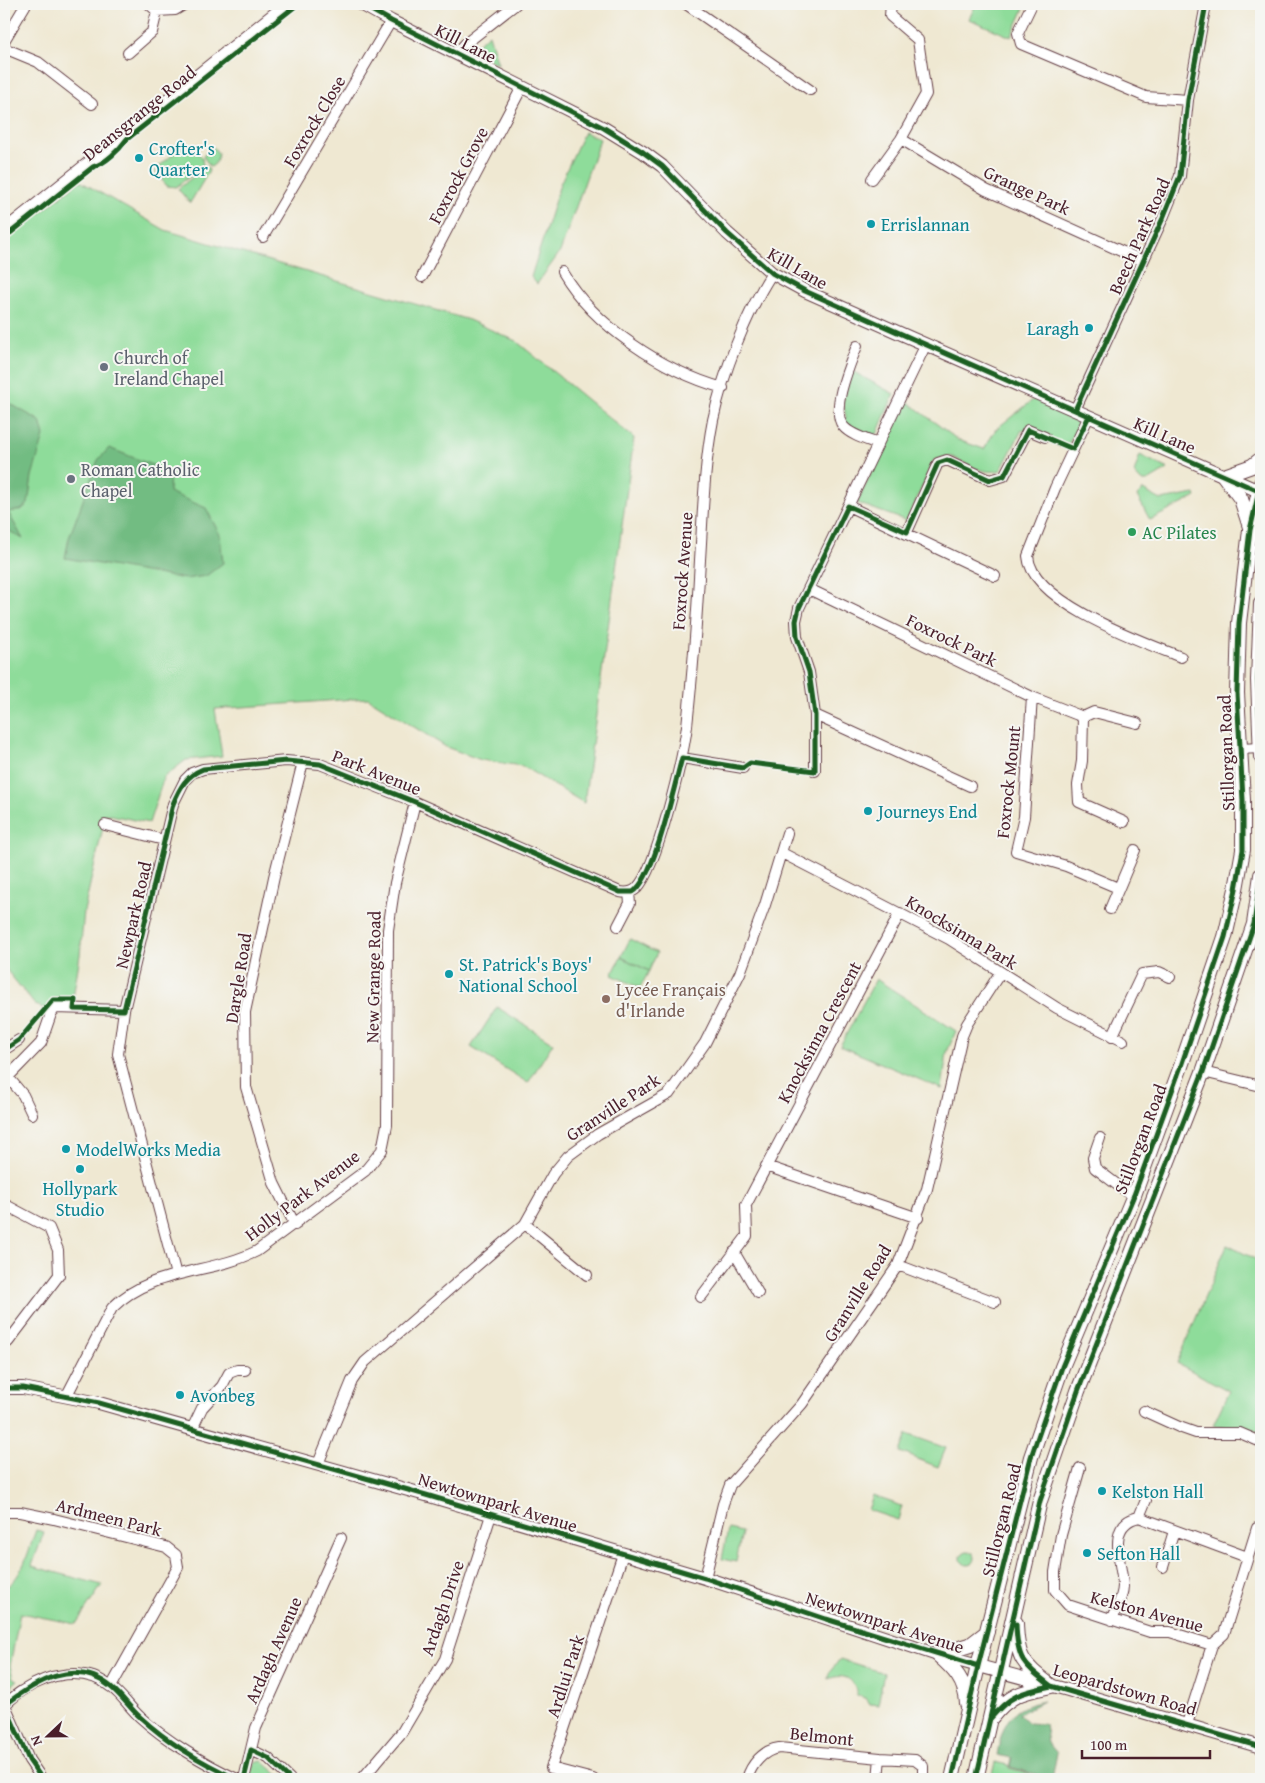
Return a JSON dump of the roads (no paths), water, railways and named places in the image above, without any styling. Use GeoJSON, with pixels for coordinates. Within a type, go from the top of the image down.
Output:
{"type":"FeatureCollection","features":[{"type":"Feature","properties":{"kind":"highway"},"geometry":{"type":"LineString","coordinates":[[1250,530],[1241,499],[1224,476],[1252,466],[1261,459]]}},
{"type":"Feature","properties":{"kind":"highway","name":"Stillorgan Road"},"geometry":{"type":"LineString","coordinates":[[952,1779],[978,1666],[1031,1457],[1062,1367],[1134,1195],[1225,937],[1243,850],[1243,800],[1239,749],[1239,623],[1250,530],[1260,489]]}},
{"type":"Feature","properties":{"kind":"highway","name":"Stillorgan Road"},"geometry":{"type":"LineString","coordinates":[[1261,604],[1258,680],[1261,756]]}},
{"type":"Feature","properties":{"kind":"highway","name":"Stillorgan Road"},"geometry":{"type":"LineString","coordinates":[[976,1779],[999,1672],[1040,1501],[1108,1312],[1203,1072],[1254,924],[1261,875]]}},
{"type":"Feature","properties":{"kind":"highway"},"geometry":{"type":"LineString","coordinates":[[1015,1609],[1017,1649],[1025,1664],[1051,1686]]}},
{"type":"Feature","properties":{"kind":"highway"},"geometry":{"type":"LineString","coordinates":[[938,1654],[970,1645],[987,1632]]}},
{"type":"Feature","properties":{"kind":"highway"},"geometry":{"type":"LineString","coordinates":[[938,1654],[953,1667],[962,1680],[966,1695],[967,1714]]}},
{"type":"Feature","properties":{"kind":"highway"},"geometry":{"type":"LineString","coordinates":[[989,1721],[1002,1704],[1016,1694],[1051,1686]]}},
{"type":"Feature","properties":{"kind":"main road","name":"Deansgrange Road"},"geometry":{"type":"LineString","coordinates":[[4,231],[287,4]]}},
{"type":"Feature","properties":{"kind":"main road","name":"Kill Lane"},"geometry":{"type":"LineString","coordinates":[[367,6],[391,21],[604,128],[662,166],[727,233],[772,273],[805,291],[1224,476],[1260,489]]}},
{"type":"Feature","properties":{"kind":"main road","name":"Newtownpark Avenue"},"geometry":{"type":"LineString","coordinates":[[4,1388],[23,1388],[67,1395],[318,1464],[705,1578],[978,1666]]}},
{"type":"Feature","properties":{"kind":"main road","name":"Leopardstown Road"},"geometry":{"type":"LineString","coordinates":[[978,1666],[1187,1724],[1261,1747]]}},
{"type":"Feature","properties":{"kind":"street"},"geometry":{"type":"LineString","coordinates":[[4,41],[26,4]]}},
{"type":"Feature","properties":{"kind":"street"},"geometry":{"type":"LineString","coordinates":[[149,4],[157,11],[175,10],[185,4]]}},
{"type":"Feature","properties":{"kind":"street"},"geometry":{"type":"LineString","coordinates":[[456,54],[465,44],[516,4]]}},
{"type":"Feature","properties":{"kind":"street"},"geometry":{"type":"LineString","coordinates":[[872,179],[901,138],[926,94],[918,40],[890,16],[891,4]]}},
{"type":"Feature","properties":{"kind":"street"},"geometry":{"type":"LineString","coordinates":[[1032,4],[1018,33],[1021,44],[1146,97],[1188,100]]}},
{"type":"Feature","properties":{"kind":"street","name":"Beech Park Road"},"geometry":{"type":"LineString","coordinates":[[1075,410],[1180,176],[1188,100],[1206,4]]}},
{"type":"Feature","properties":{"kind":"street"},"geometry":{"type":"LineString","coordinates":[[693,6],[810,90]]}},
{"type":"Feature","properties":{"kind":"street"},"geometry":{"type":"LineString","coordinates":[[128,53],[152,32],[157,11]]}},
{"type":"Feature","properties":{"kind":"street","name":"Foxrock Close"},"geometry":{"type":"LineString","coordinates":[[263,237],[391,21]]}},
{"type":"Feature","properties":{"kind":"street"},"geometry":{"type":"LineString","coordinates":[[4,48],[38,62],[92,104]]}},
{"type":"Feature","properties":{"kind":"street","name":"Foxrock Grove"},"geometry":{"type":"LineString","coordinates":[[422,277],[522,87]]}},
{"type":"Feature","properties":{"kind":"street","name":"Grange Park"},"geometry":{"type":"LineString","coordinates":[[901,138],[986,190],[1143,261]]}},
{"type":"Feature","properties":{"kind":"street"},"geometry":{"type":"LineString","coordinates":[[562,272],[571,288],[596,313],[650,358],[722,388]]}},
{"type":"Feature","properties":{"kind":"street","name":"Foxrock Avenue"},"geometry":{"type":"LineString","coordinates":[[629,893],[639,887],[651,862],[661,836],[682,758],[688,711],[706,466],[713,419],[739,337],[758,295],[772,273]]}},
{"type":"Feature","properties":{"kind":"street"},"geometry":{"type":"LineString","coordinates":[[815,771],[815,715],[809,672],[797,637],[796,621],[809,589],[926,344]]}},
{"type":"Feature","properties":{"kind":"street"},"geometry":{"type":"LineString","coordinates":[[857,346],[843,379],[840,415],[843,426],[852,433],[878,444]]}},
{"type":"Feature","properties":{"kind":"street"},"geometry":{"type":"LineString","coordinates":[[1089,416],[1052,497],[1028,556],[1029,566],[1035,576],[1054,594],[1086,615],[1117,632],[1181,657]]}},
{"type":"Feature","properties":{"kind":"street"},"geometry":{"type":"LineString","coordinates":[[907,532],[938,463],[947,460],[990,480],[1004,476],[1028,430],[1045,437]]}},
{"type":"Feature","properties":{"kind":"street"},"geometry":{"type":"LineString","coordinates":[[848,506],[907,532],[995,576]]}},
{"type":"Feature","properties":{"kind":"street","name":"Foxrock Park"},"geometry":{"type":"LineString","coordinates":[[809,589],[1032,697],[1083,717],[1094,712],[1137,723]]}},
{"type":"Feature","properties":{"kind":"street","name":"Foxrock Mount"},"geometry":{"type":"LineString","coordinates":[[1032,697],[1024,816],[1016,851],[1066,866],[1118,888]]}},
{"type":"Feature","properties":{"kind":"street"},"geometry":{"type":"LineString","coordinates":[[815,715],[970,786]]}},
{"type":"Feature","properties":{"kind":"street"},"geometry":{"type":"LineString","coordinates":[[1083,717],[1079,802],[1124,822]]}},
{"type":"Feature","properties":{"kind":"street"},"geometry":{"type":"LineString","coordinates":[[1239,749],[1261,748]]}},
{"type":"Feature","properties":{"kind":"street"},"geometry":{"type":"LineString","coordinates":[[682,758],[743,768]]}},
{"type":"Feature","properties":{"kind":"street","name":"Park Avenue"},"geometry":{"type":"LineString","coordinates":[[185,780],[203,769],[303,762],[320,764],[352,775],[416,802],[620,892],[629,893]]}},
{"type":"Feature","properties":{"kind":"street","name":"Dargle Road"},"geometry":{"type":"LineString","coordinates":[[295,1225],[274,1183],[246,1087],[245,1012],[274,877],[303,762]]}},
{"type":"Feature","properties":{"kind":"street","name":"Newpark Road"},"geometry":{"type":"LineString","coordinates":[[176,1275],[118,1054],[124,1010],[164,840],[173,804],[185,780]]}},
{"type":"Feature","properties":{"kind":"street","name":"New Grange Road"},"geometry":{"type":"LineString","coordinates":[[388,1096],[388,930],[395,883],[416,802]]}},
{"type":"Feature","properties":{"kind":"street","name":"Newpark Road"},"geometry":{"type":"LineString","coordinates":[[105,825],[164,840]]}},
{"type":"Feature","properties":{"kind":"street","name":"Granville Park"},"geometry":{"type":"LineString","coordinates":[[318,1464],[352,1381],[365,1362],[525,1224],[553,1174],[568,1156],[598,1134],[669,1094],[705,1043],[740,973],[765,905],[787,833]]}},
{"type":"Feature","properties":{"kind":"street"},"geometry":{"type":"LineString","coordinates":[[1110,909],[1135,850]]}},
{"type":"Feature","properties":{"kind":"street","name":"Knocksinna Park"},"geometry":{"type":"LineString","coordinates":[[782,853],[949,939],[1057,1008],[1123,1041]]}},
{"type":"Feature","properties":{"kind":"street"},"geometry":{"type":"LineString","coordinates":[[618,926],[630,903],[629,893]]}},
{"type":"Feature","properties":{"kind":"street","name":"Knocksinna Crescent"},"geometry":{"type":"LineString","coordinates":[[734,1252],[747,1236],[746,1206],[900,913]]}},
{"type":"Feature","properties":{"kind":"street"},"geometry":{"type":"LineString","coordinates":[[1112,1037],[1142,974],[1159,972],[1170,976]]}},
{"type":"Feature","properties":{"kind":"street","name":"Granville Road"},"geometry":{"type":"LineString","coordinates":[[705,1578],[723,1504],[730,1485],[802,1404],[898,1265],[918,1218],[927,1189],[962,1036],[967,1024],[1000,973]]}},
{"type":"Feature","properties":{"kind":"street"},"geometry":{"type":"LineString","coordinates":[[32,1114],[22,1095],[8,1077],[41,1043],[51,1014],[56,1008],[124,1010]]}},
{"type":"Feature","properties":{"kind":"street"},"geometry":{"type":"LineString","coordinates":[[4,1049],[19,1040]]}},
{"type":"Feature","properties":{"kind":"street"},"geometry":{"type":"LineString","coordinates":[[1203,1072],[1261,1086]]}},
{"type":"Feature","properties":{"kind":"street","name":"Holly Park Avenue"},"geometry":{"type":"LineString","coordinates":[[67,1395],[112,1308],[132,1290],[176,1275],[238,1260],[257,1251],[295,1225],[366,1171],[382,1150],[388,1125],[388,1096]]}},
{"type":"Feature","properties":{"kind":"street"},"geometry":{"type":"LineString","coordinates":[[1100,1138],[1093,1158],[1095,1168],[1105,1173],[1118,1187],[1134,1195]]}},
{"type":"Feature","properties":{"kind":"street"},"geometry":{"type":"LineString","coordinates":[[766,1166],[918,1218]]}},
{"type":"Feature","properties":{"kind":"street"},"geometry":{"type":"LineString","coordinates":[[4,1204],[49,1228],[58,1250],[59,1275],[8,1342]]}},
{"type":"Feature","properties":{"kind":"street"},"geometry":{"type":"LineString","coordinates":[[525,1224],[587,1275]]}},
{"type":"Feature","properties":{"kind":"street"},"geometry":{"type":"LineString","coordinates":[[701,1297],[734,1252],[758,1294]]}},
{"type":"Feature","properties":{"kind":"street"},"geometry":{"type":"LineString","coordinates":[[898,1265],[995,1302]]}},
{"type":"Feature","properties":{"kind":"street"},"geometry":{"type":"LineString","coordinates":[[192,1429],[202,1408],[222,1386],[229,1373],[245,1370]]}},
{"type":"Feature","properties":{"kind":"street"},"geometry":{"type":"LineString","coordinates":[[1144,1411],[1196,1433],[1240,1433],[1261,1442]]}},
{"type":"Feature","properties":{"kind":"street","name":"Kelston Avenue"},"geometry":{"type":"LineString","coordinates":[[1080,1468],[1061,1535],[1055,1572],[1055,1590],[1068,1605],[1150,1632],[1170,1632],[1212,1645]]}},
{"type":"Feature","properties":{"kind":"street"},"geometry":{"type":"LineString","coordinates":[[1139,1517],[1146,1500]]}},
{"type":"Feature","properties":{"kind":"street","name":"Ardmeen Park"},"geometry":{"type":"LineString","coordinates":[[4,1512],[20,1512],[54,1519],[166,1547],[176,1555],[178,1567],[111,1687]]}},
{"type":"Feature","properties":{"kind":"street","name":"Ardagh Drive"},"geometry":{"type":"LineString","coordinates":[[362,1779],[402,1732],[445,1659],[491,1515]]}},
{"type":"Feature","properties":{"kind":"street"},"geometry":{"type":"LineString","coordinates":[[1112,1620],[1123,1588],[1117,1550],[1119,1533],[1122,1525],[1130,1519],[1139,1517],[1247,1557]]}},
{"type":"Feature","properties":{"kind":"street"},"geometry":{"type":"LineString","coordinates":[[1187,1724],[1212,1645],[1224,1634],[1257,1528],[1261,1528]]}},
{"type":"Feature","properties":{"kind":"street"},"geometry":{"type":"LineString","coordinates":[[1163,1567],[1174,1531]]}},
{"type":"Feature","properties":{"kind":"street","name":"Ardagh Avenue"},"geometry":{"type":"LineString","coordinates":[[244,1779],[256,1728],[341,1538]]}},
{"type":"Feature","properties":{"kind":"street","name":"Ardlui Park"},"geometry":{"type":"LineString","coordinates":[[593,1779],[551,1768],[623,1554]]}},
{"type":"Feature","properties":{"kind":"street"},"geometry":{"type":"LineString","coordinates":[[42,1779],[29,1760],[4,1705],[39,1681],[56,1676],[79,1674],[94,1677],[111,1687],[141,1718],[206,1764],[237,1779]]}},
{"type":"Feature","properties":{"kind":"street","name":"Belmont"},"geometry":{"type":"LineString","coordinates":[[747,1779],[752,1765],[772,1749],[915,1760],[923,1766],[923,1779]]}},
{"type":"Feature","properties":{"kind":"street"},"geometry":{"type":"LineString","coordinates":[[251,1750],[268,1758],[290,1779]]}},
{"type":"Feature","properties":{"kind":"street"},"geometry":{"type":"LineString","coordinates":[[878,1779],[880,1758]]}},
{"type":"Feature","properties":{"kind":"place","name":"Crofter's Quarter"},"geometry":{"type":"Point","coordinates":[139,158]}},
{"type":"Feature","properties":{"kind":"place","name":"Errislannan"},"geometry":{"type":"Point","coordinates":[871,224]}},
{"type":"Feature","properties":{"kind":"place","name":"Laragh"},"geometry":{"type":"Point","coordinates":[1089,328]}},
{"type":"Feature","properties":{"kind":"place","name":"Church of Ireland Chapel"},"geometry":{"type":"Point","coordinates":[104,367]}},
{"type":"Feature","properties":{"kind":"place","name":"Roman Catholic Chapel"},"geometry":{"type":"Point","coordinates":[71,479]}},
{"type":"Feature","properties":{"kind":"place","name":"AC Pilates"},"geometry":{"type":"Point","coordinates":[1132,532]}},
{"type":"Feature","properties":{"kind":"place","name":"Journeys End"},"geometry":{"type":"Point","coordinates":[868,811]}},
{"type":"Feature","properties":{"kind":"place","name":"St. Patrick's Boys' National School"},"geometry":{"type":"Point","coordinates":[449,974]}},
{"type":"Feature","properties":{"kind":"place","name":"Lycée Français d'Irlande"},"geometry":{"type":"Point","coordinates":[606,999]}},
{"type":"Feature","properties":{"kind":"place","name":"ModelWorks Media"},"geometry":{"type":"Point","coordinates":[66,1149]}},
{"type":"Feature","properties":{"kind":"place","name":"Hollypark Studio"},"geometry":{"type":"Point","coordinates":[80,1169]}},
{"type":"Feature","properties":{"kind":"place","name":"Avonbeg"},"geometry":{"type":"Point","coordinates":[180,1395]}},
{"type":"Feature","properties":{"kind":"place","name":"Kelston Hall"},"geometry":{"type":"Point","coordinates":[1102,1491]}},
{"type":"Feature","properties":{"kind":"place","name":"Sefton Hall"},"geometry":{"type":"Point","coordinates":[1087,1553]}}]}
